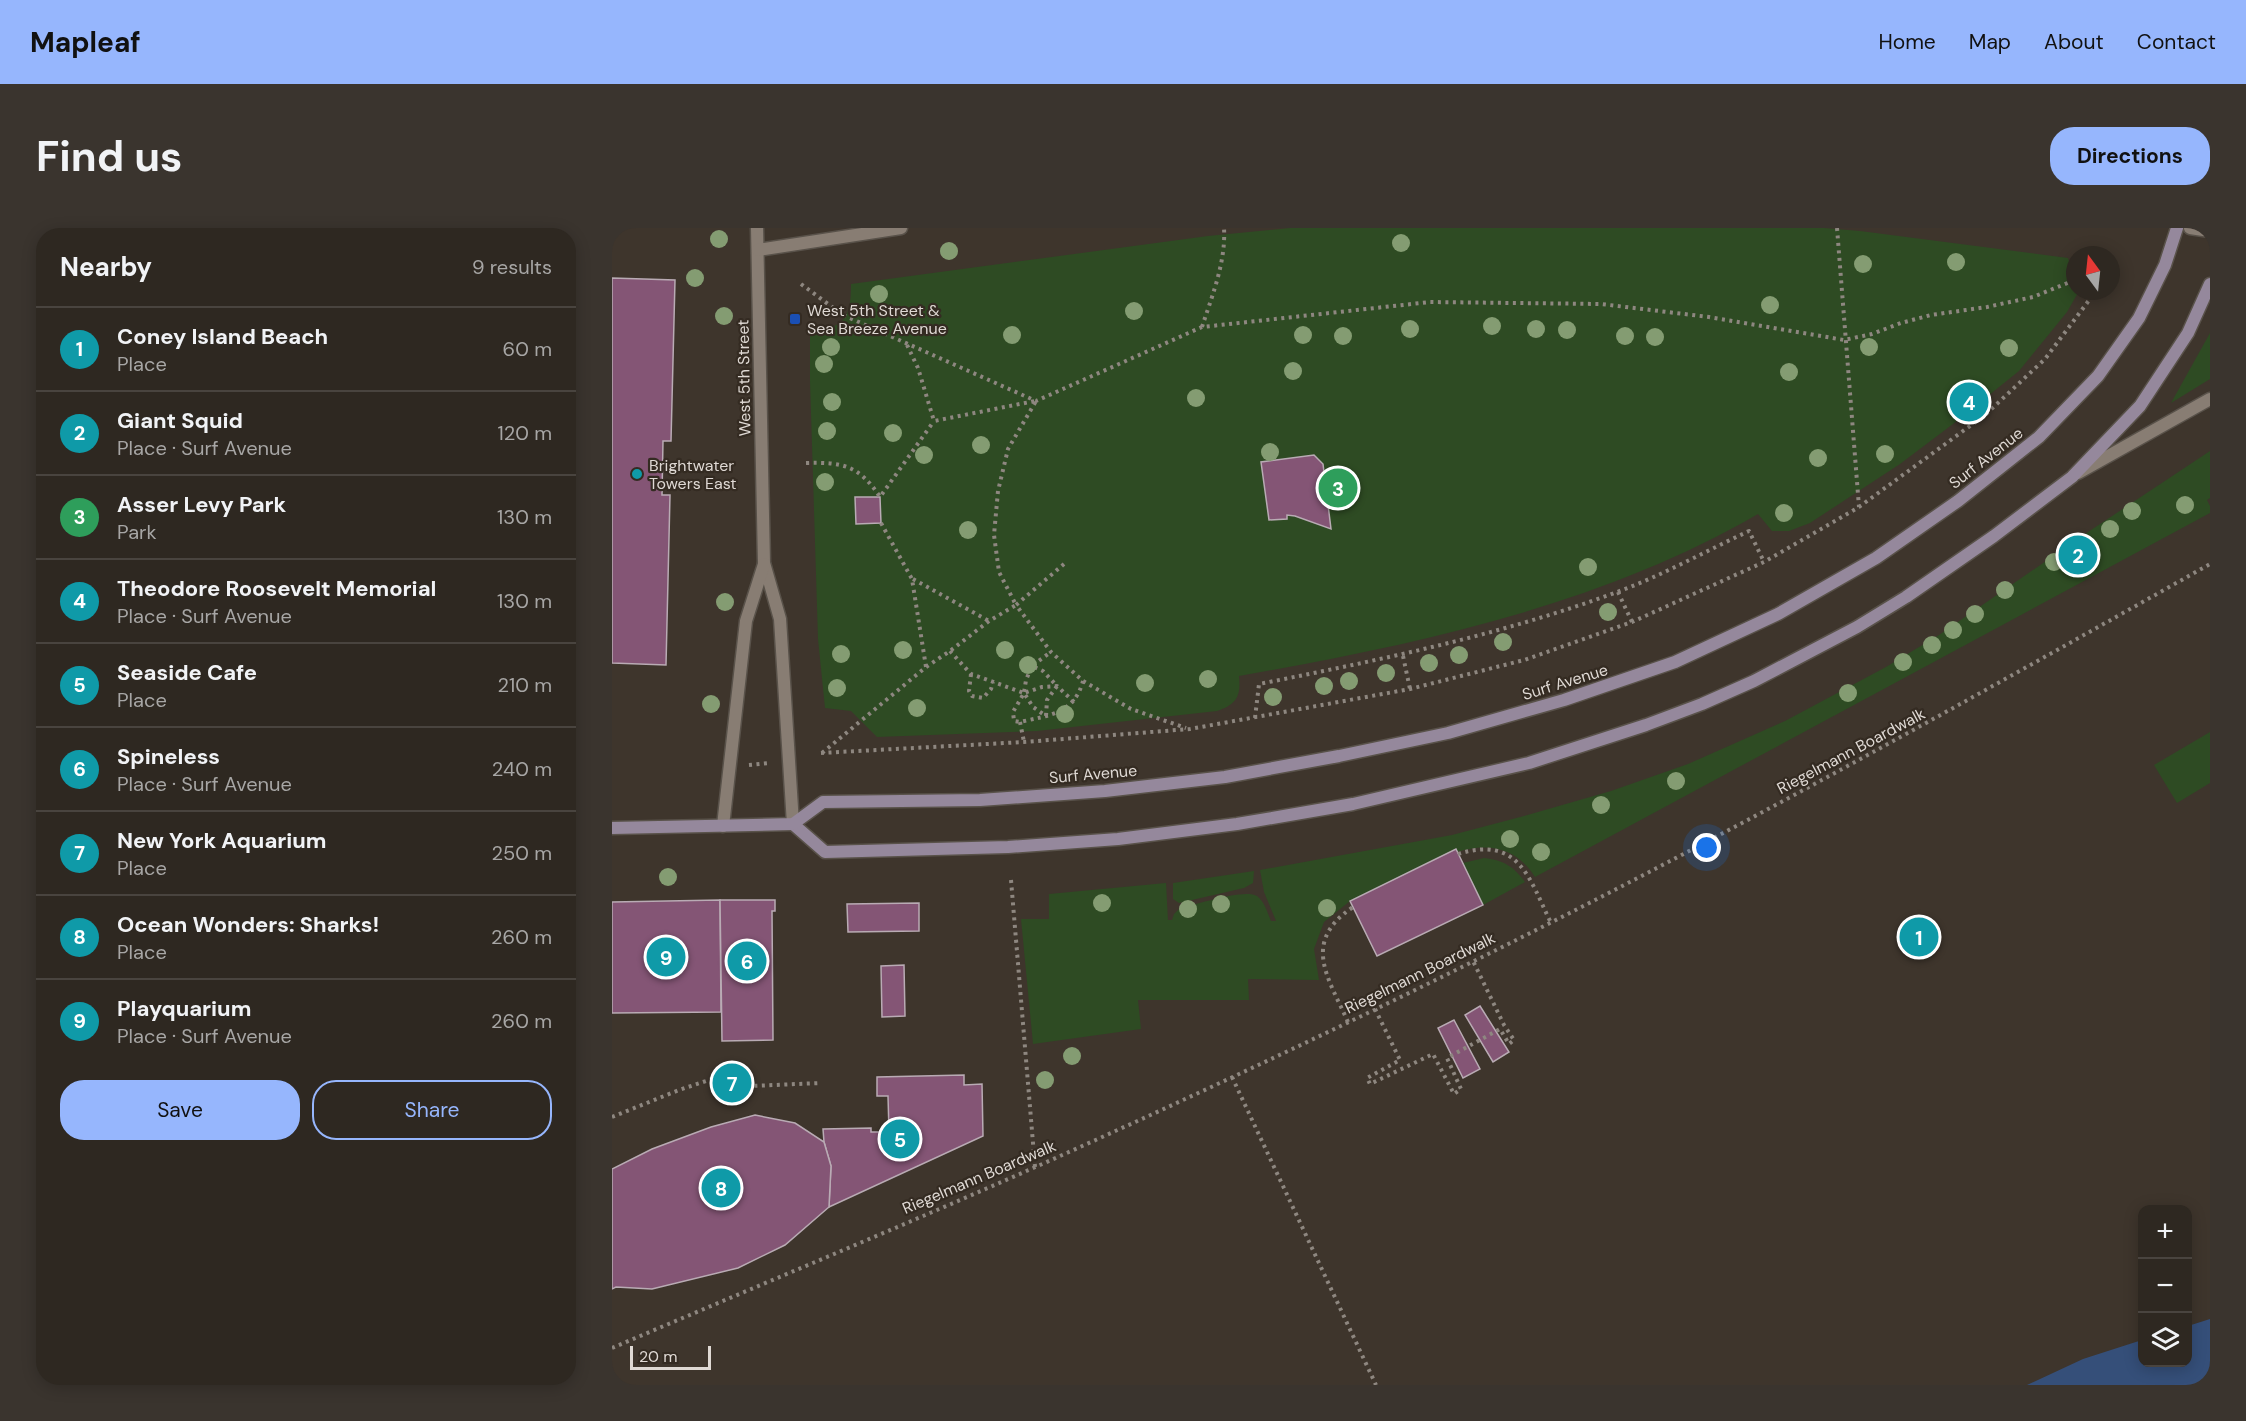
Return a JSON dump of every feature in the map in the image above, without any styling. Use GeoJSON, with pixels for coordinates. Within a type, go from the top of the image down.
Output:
{"type":"FeatureCollection","features":[{"type":"Feature","properties":{"kind":"main road","name":"Surf Avenue"},"geometry":{"type":"LineString","coordinates":[[793,824],[823,802],[980,800],[1105,791],[1225,777],[1448,733],[1564,700],[1675,662],[1778,614],[1876,558],[1958,501],[2039,437],[2098,376],[2139,318],[2165,265],[2177,228]]}},
{"type":"Feature","properties":{"kind":"main road"},"geometry":{"type":"LineString","coordinates":[[612,828],[793,824],[825,852],[1008,847],[1118,839],[1237,824],[1353,804],[1529,763],[1646,726],[1744,685],[1806,655],[1906,597],[1994,536],[2072,477],[2140,406],[2188,333],[2210,284]]}},
{"type":"Feature","properties":{"kind":"street","name":"West 5th Street"},"geometry":{"type":"LineString","coordinates":[[758,228],[764,563],[780,619],[793,824]]}},
{"type":"Feature","properties":{"kind":"street"},"geometry":{"type":"LineString","coordinates":[[758,250],[901,228]]}},
{"type":"Feature","properties":{"kind":"street"},"geometry":{"type":"LineString","coordinates":[[2190,228],[2210,231]]}},
{"type":"Feature","properties":{"kind":"street"},"geometry":{"type":"LineString","coordinates":[[2072,477],[2210,399]]}},
{"type":"Feature","properties":{"kind":"street","name":"West 5th Street"},"geometry":{"type":"LineString","coordinates":[[723,825],[746,621],[764,563]]}},
{"type":"Feature","properties":{"kind":"path"},"geometry":{"type":"LineString","coordinates":[[1202,327],[1217,281],[1225,239],[1224,228]]}},
{"type":"Feature","properties":{"kind":"path"},"geometry":{"type":"LineString","coordinates":[[1837,228],[1844,340],[1859,507]]}},
{"type":"Feature","properties":{"kind":"path"},"geometry":{"type":"LineString","coordinates":[[801,284],[843,315],[1036,401]]}},
{"type":"Feature","properties":{"kind":"path"},"geometry":{"type":"LineString","coordinates":[[806,463],[821,463],[855,469],[870,481],[880,496],[934,421],[1036,401],[1202,327],[1430,302],[1601,304],[1709,317],[1844,340],[1872,334],[1931,315],[2032,297],[2066,284]]}},
{"type":"Feature","properties":{"kind":"path"},"geometry":{"type":"LineString","coordinates":[[1064,564],[1016,605],[989,621],[926,667],[821,753],[1024,742],[1190,729],[1410,689],[1524,660],[1632,622],[1764,562],[1859,507],[1984,415],[2045,359],[2089,300]]}},
{"type":"Feature","properties":{"kind":"path"},"geometry":{"type":"LineString","coordinates":[[907,344],[918,368],[934,421]]}},
{"type":"Feature","properties":{"kind":"path"},"geometry":{"type":"LineString","coordinates":[[1036,401],[1008,449],[998,491],[994,535],[999,572],[1016,605],[1051,652],[1083,681],[1131,709],[1190,729]]}},
{"type":"Feature","properties":{"kind":"path"},"geometry":{"type":"LineString","coordinates":[[881,523],[912,579],[926,667]]}},
{"type":"Feature","properties":{"kind":"path"},"geometry":{"type":"LineString","coordinates":[[1255,718],[1259,684],[1403,656],[1513,626],[1618,592],[1749,531],[1764,562]]}},
{"type":"Feature","properties":{"kind":"path","name":"Riegelmann Boardwalk"},"geometry":{"type":"LineString","coordinates":[[612,1348],[1035,1167],[1232,1077],[1551,923],[1909,734],[2210,564]]}},
{"type":"Feature","properties":{"kind":"path"},"geometry":{"type":"LineString","coordinates":[[912,579],[989,621]]}},
{"type":"Feature","properties":{"kind":"path"},"geometry":{"type":"LineString","coordinates":[[1618,592],[1632,622]]}},
{"type":"Feature","properties":{"kind":"path"},"geometry":{"type":"LineString","coordinates":[[950,651],[971,674],[1024,693],[1033,707],[1046,716]]}},
{"type":"Feature","properties":{"kind":"path"},"geometry":{"type":"LineString","coordinates":[[1051,652],[1032,666],[1024,693],[1013,712],[1014,721],[1020,722],[1058,712],[1074,702],[1080,693],[1083,681]]}},
{"type":"Feature","properties":{"kind":"path"},"geometry":{"type":"LineString","coordinates":[[1403,656],[1410,689]]}},
{"type":"Feature","properties":{"kind":"path"},"geometry":{"type":"LineString","coordinates":[[1032,666],[1043,671],[1074,702]]}},
{"type":"Feature","properties":{"kind":"path"},"geometry":{"type":"LineString","coordinates":[[971,674],[969,691],[972,696],[983,698],[993,682]]}},
{"type":"Feature","properties":{"kind":"path"},"geometry":{"type":"LineString","coordinates":[[1024,693],[1042,687],[1057,686]]}},
{"type":"Feature","properties":{"kind":"path"},"geometry":{"type":"LineString","coordinates":[[1046,716],[1047,700],[1057,686]]}},
{"type":"Feature","properties":{"kind":"path"},"geometry":{"type":"LineString","coordinates":[[1020,722],[1024,742]]}},
{"type":"Feature","properties":{"kind":"path"},"geometry":{"type":"LineString","coordinates":[[745,765],[770,763]]}},
{"type":"Feature","properties":{"kind":"path"},"geometry":{"type":"LineString","coordinates":[[1458,854],[1483,849],[1504,852],[1512,857],[1528,877],[1551,923]]}},
{"type":"Feature","properties":{"kind":"path"},"geometry":{"type":"LineString","coordinates":[[1011,880],[1035,1167]]}},
{"type":"Feature","properties":{"kind":"path"},"geometry":{"type":"LineString","coordinates":[[1348,1022],[1328,976],[1323,944],[1327,932],[1338,917],[1353,907]]}},
{"type":"Feature","properties":{"kind":"path"},"geometry":{"type":"LineString","coordinates":[[1375,1009],[1400,1060],[1367,1078],[1370,1084],[1433,1054],[1454,1094],[1461,1089],[1447,1058],[1500,1029],[1509,1044],[1514,1040],[1504,1025],[1473,961]]}},
{"type":"Feature","properties":{"kind":"path"},"geometry":{"type":"LineString","coordinates":[[1232,1077],[1376,1385]]}},
{"type":"Feature","properties":{"kind":"path"},"geometry":{"type":"LineString","coordinates":[[612,1117],[712,1079],[751,1086],[821,1083]]}},
{"type":"Feature","properties":{"kind":"green space"},"geometry":{"type":"Polygon","coordinates":[[[1290,228],[1824,228],[2066,258],[2066,300],[2074,300],[2067,312],[2019,371],[1900,464],[1810,523],[1789,531],[1772,531],[1758,514],[1697,546],[1635,574],[1571,597],[1440,635],[1239,676],[1236,698],[1229,705],[1217,711],[1037,731],[877,737],[851,711],[825,708],[818,639],[810,336],[843,320],[847,314],[851,297],[851,284],[1208,236],[1290,228]]]}},
{"type":"Feature","properties":{"kind":"green space"},"geometry":{"type":"Polygon","coordinates":[[[2210,333],[2210,379],[2171,403],[2210,333]]]}},
{"type":"Feature","properties":{"kind":"green space"},"geometry":{"type":"Polygon","coordinates":[[[2210,451],[2210,498],[2207,500],[2210,513],[1535,877],[1520,859],[1501,850],[1480,848],[1457,852],[1456,849],[1350,901],[1324,922],[1314,949],[1319,980],[1248,979],[1249,1000],[1138,1000],[1141,1029],[1033,1044],[1021,919],[1049,919],[1049,894],[1166,883],[1168,920],[1172,920],[1180,908],[1231,895],[1251,894],[1262,901],[1271,921],[1276,921],[1264,892],[1260,870],[1452,835],[1611,791],[1688,764],[1785,721],[1886,667],[1939,635],[2210,451]]]}},
{"type":"Feature","properties":{"kind":"green space"},"geometry":{"type":"Polygon","coordinates":[[[2210,732],[2210,783],[2177,803],[2154,765],[2210,732]]]}},
{"type":"Feature","properties":{"kind":"green space"},"geometry":{"type":"Polygon","coordinates":[[[1484,858],[1508,865],[1525,882],[1483,905],[1463,863],[1484,858]]]}},
{"type":"Feature","properties":{"kind":"green space"},"geometry":{"type":"Polygon","coordinates":[[[1254,871],[1253,883],[1244,888],[1179,903],[1173,899],[1173,883],[1254,871]]]}},
{"type":"Feature","properties":{"kind":"water"},"geometry":{"type":"Polygon","coordinates":[[[2210,1319],[2210,1385],[2027,1385],[2083,1359],[2138,1341],[2138,1367],[2192,1367],[2192,1325],[2210,1319]]]}},
{"type":"Feature","properties":{"kind":"building","name":"Brightwater Towers East"},"geometry":{"type":"Polygon","coordinates":[[[612,278],[675,280],[671,441],[663,441],[662,495],[670,495],[666,665],[612,663],[612,278]]]}},
{"type":"Feature","properties":{"kind":"building"},"geometry":{"type":"Polygon","coordinates":[[[1314,455],[1323,464],[1331,529],[1295,516],[1287,515],[1287,519],[1269,520],[1261,462],[1314,455]]]}},
{"type":"Feature","properties":{"kind":"building"},"geometry":{"type":"Polygon","coordinates":[[[855,497],[880,497],[881,523],[856,524],[855,497]]]}},
{"type":"Feature","properties":{"kind":"building"},"geometry":{"type":"Polygon","coordinates":[[[1456,849],[1483,905],[1377,956],[1350,901],[1456,849]]]}},
{"type":"Feature","properties":{"kind":"building"},"geometry":{"type":"Polygon","coordinates":[[[720,900],[721,1012],[612,1013],[612,902],[720,900]]]}},
{"type":"Feature","properties":{"kind":"building"},"geometry":{"type":"Polygon","coordinates":[[[720,900],[775,900],[775,911],[772,911],[773,1040],[722,1041],[720,900]]]}},
{"type":"Feature","properties":{"kind":"building"},"geometry":{"type":"Polygon","coordinates":[[[919,903],[919,931],[848,932],[847,904],[919,903]]]}},
{"type":"Feature","properties":{"kind":"building"},"geometry":{"type":"Polygon","coordinates":[[[904,965],[905,1016],[882,1017],[881,966],[904,965]]]}},
{"type":"Feature","properties":{"kind":"building"},"geometry":{"type":"Polygon","coordinates":[[[1480,1006],[1509,1052],[1493,1062],[1465,1015],[1480,1006]]]}},
{"type":"Feature","properties":{"kind":"building"},"geometry":{"type":"Polygon","coordinates":[[[1454,1020],[1480,1069],[1463,1078],[1438,1028],[1454,1020]]]}},
{"type":"Feature","properties":{"kind":"building"},"geometry":{"type":"Polygon","coordinates":[[[964,1075],[964,1085],[982,1084],[983,1136],[829,1207],[831,1166],[823,1129],[871,1128],[871,1132],[889,1132],[888,1096],[877,1096],[877,1077],[964,1075]]]}},
{"type":"Feature","properties":{"kind":"building"},"geometry":{"type":"Polygon","coordinates":[[[755,1115],[795,1123],[824,1142],[831,1166],[829,1207],[785,1245],[738,1268],[652,1289],[616,1287],[612,1289],[612,1169],[652,1149],[711,1127],[755,1115]]]}},
{"type":"Feature","properties":{"kind":"place","name":"West 5th Street & Sea Breeze Avenue"},"geometry":{"type":"Point","coordinates":[795,319]}},
{"type":"Feature","properties":{"kind":"place","name":"Theodore Roosevelt Memorial"},"geometry":{"type":"Point","coordinates":[1969,402]}},
{"type":"Feature","properties":{"kind":"place","name":"Brightwater Towers East"},"geometry":{"type":"Point","coordinates":[637,474]}},
{"type":"Feature","properties":{"kind":"place","name":"Asser Levy Park"},"geometry":{"type":"Point","coordinates":[1338,488]}},
{"type":"Feature","properties":{"kind":"place","name":"Giant Squid"},"geometry":{"type":"Point","coordinates":[2078,555]}},
{"type":"Feature","properties":{"kind":"place","name":"Coney Island Beach"},"geometry":{"type":"Point","coordinates":[1919,937]}},
{"type":"Feature","properties":{"kind":"place","name":"Playquarium"},"geometry":{"type":"Point","coordinates":[666,957]}},
{"type":"Feature","properties":{"kind":"place","name":"Spineless"},"geometry":{"type":"Point","coordinates":[747,961]}},
{"type":"Feature","properties":{"kind":"place","name":"New York Aquarium"},"geometry":{"type":"Point","coordinates":[732,1083]}},
{"type":"Feature","properties":{"kind":"place","name":"Seaside Cafe"},"geometry":{"type":"Point","coordinates":[900,1139]}},
{"type":"Feature","properties":{"kind":"place","name":"Ocean Wonders: Sharks!"},"geometry":{"type":"Point","coordinates":[721,1188]}}]}
